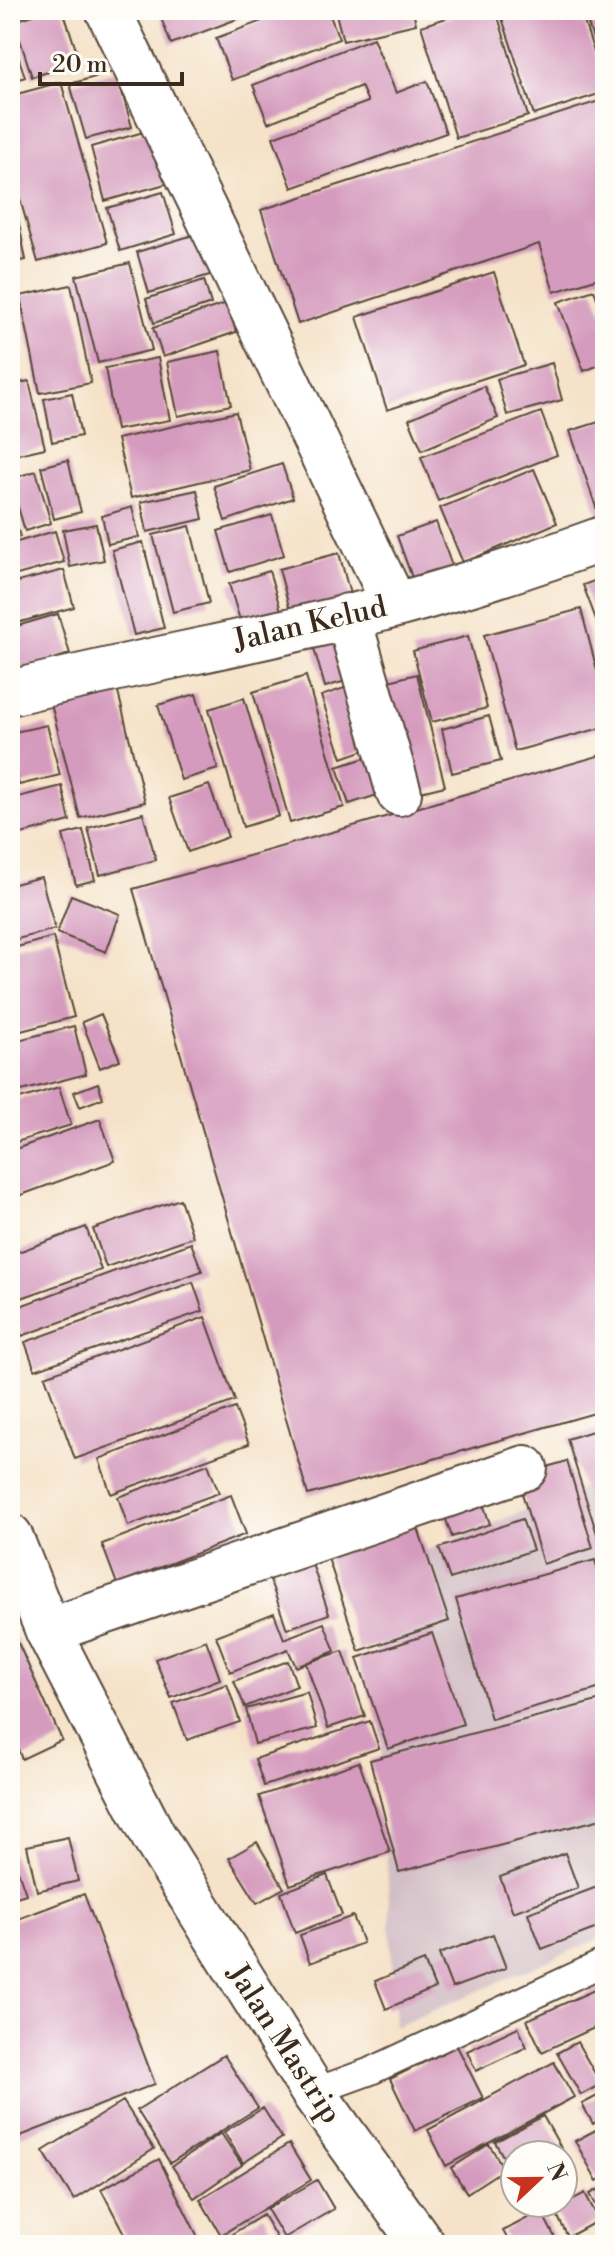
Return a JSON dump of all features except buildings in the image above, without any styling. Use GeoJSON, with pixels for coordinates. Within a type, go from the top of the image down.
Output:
{"type":"FeatureCollection","features":[{"type":"Feature","properties":{"kind":"street"},"geometry":{"type":"LineString","coordinates":[[108,10],[395,605]]}},
{"type":"Feature","properties":{"kind":"street","name":"Jalan Kelud"},"geometry":{"type":"LineString","coordinates":[[10,693],[395,605],[544,560],[605,538]]}},
{"type":"Feature","properties":{"kind":"street"},"geometry":{"type":"LineString","coordinates":[[348,616],[399,793]]}},
{"type":"Feature","properties":{"kind":"street"},"geometry":{"type":"LineString","coordinates":[[48,1631],[525,1468]]}},
{"type":"Feature","properties":{"kind":"street","name":"Jalan Mastrip"},"geometry":{"type":"LineString","coordinates":[[10,1536],[48,1631],[154,1837],[313,2092],[423,2245]]}},
{"type":"Feature","properties":{"kind":"lane"},"geometry":{"type":"LineString","coordinates":[[313,2092],[371,2071],[605,1962]]}},
{"type":"Feature","properties":{"kind":"shaded area"},"geometry":{"type":"Polygon","coordinates":[[[605,1478],[605,1936],[395,2027],[373,1572],[605,1478]]]}}]}
